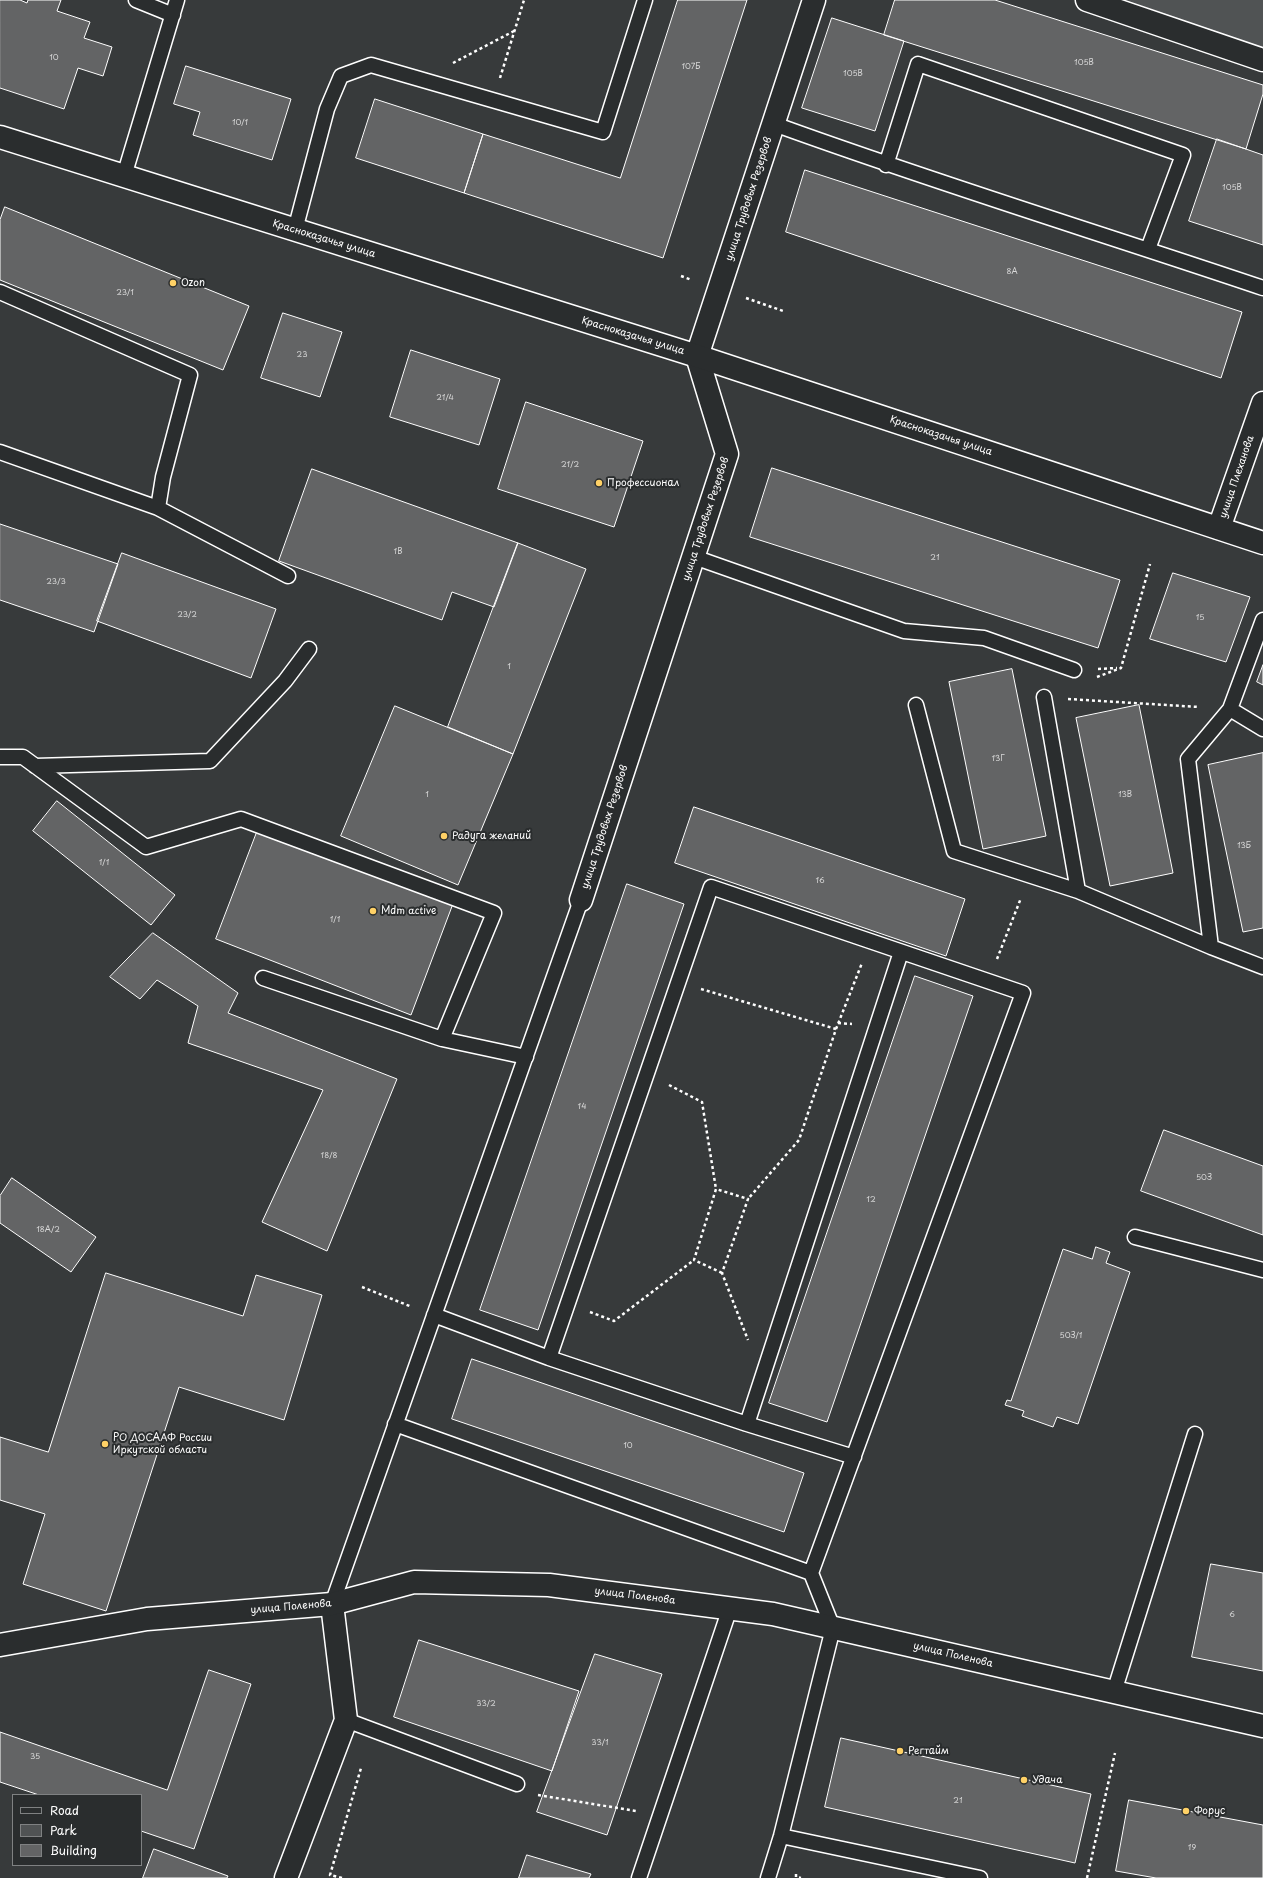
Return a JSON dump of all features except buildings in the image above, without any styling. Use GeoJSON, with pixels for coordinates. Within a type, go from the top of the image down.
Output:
{"type":"FeatureCollection","features":[{"type":"Feature","properties":{"kind":"street","name":"улица Трудовых Резервов"},"geometry":{"type":"LineString","coordinates":[[581,900],[727,454],[697,356],[814,0]]}},
{"type":"Feature","properties":{"kind":"street"},"geometry":{"type":"LineString","coordinates":[[1087,0],[1263,60]]}},
{"type":"Feature","properties":{"kind":"street","name":"Красноказачья улица"},"geometry":{"type":"LineString","coordinates":[[0,137],[697,356],[1263,543]]}},
{"type":"Feature","properties":{"kind":"street","name":"улица Плеханова"},"geometry":{"type":"LineString","coordinates":[[1219,528],[1263,403]]}},
{"type":"Feature","properties":{"kind":"street","name":"улица Поленова"},"geometry":{"type":"LineString","coordinates":[[0,1645],[147,1619],[332,1604],[414,1582],[549,1585],[774,1614],[1263,1726]]}},
{"type":"Feature","properties":{"kind":"street"},"geometry":{"type":"LineString","coordinates":[[286,1878],[346,1720],[332,1604]]}},
{"type":"Feature","properties":{"kind":"lane"},"geometry":{"type":"LineString","coordinates":[[136,0],[173,15]]}},
{"type":"Feature","properties":{"kind":"lane"},"geometry":{"type":"LineString","coordinates":[[124,176],[177,0]]}},
{"type":"Feature","properties":{"kind":"lane"},"geometry":{"type":"LineString","coordinates":[[295,230],[327,109],[341,76],[371,65],[603,132],[645,0]]}},
{"type":"Feature","properties":{"kind":"lane"},"geometry":{"type":"LineString","coordinates":[[886,165],[918,64],[1183,155],[1148,249]]}},
{"type":"Feature","properties":{"kind":"lane"},"geometry":{"type":"LineString","coordinates":[[774,124],[886,165],[1148,249],[1263,288]]}},
{"type":"Feature","properties":{"kind":"lane"},"geometry":{"type":"LineString","coordinates":[[0,292],[190,375],[163,477],[158,508]]}},
{"type":"Feature","properties":{"kind":"lane"},"geometry":{"type":"LineString","coordinates":[[0,452],[158,508],[288,576]]}},
{"type":"Feature","properties":{"kind":"lane"},"geometry":{"type":"LineString","coordinates":[[694,557],[904,631],[984,638],[1074,670]]}},
{"type":"Feature","properties":{"kind":"lane"},"geometry":{"type":"LineString","coordinates":[[1211,947],[1188,760],[1230,709],[1263,620]]}},
{"type":"Feature","properties":{"kind":"lane"},"geometry":{"type":"LineString","coordinates":[[35,766],[210,761],[285,681],[309,649]]}},
{"type":"Feature","properties":{"kind":"lane"},"geometry":{"type":"LineString","coordinates":[[1044,697],[1078,891]]}},
{"type":"Feature","properties":{"kind":"lane"},"geometry":{"type":"LineString","coordinates":[[916,705],[954,851],[1078,891],[1211,947],[1263,967]]}},
{"type":"Feature","properties":{"kind":"lane"},"geometry":{"type":"LineString","coordinates":[[1230,709],[1263,729]]}},
{"type":"Feature","properties":{"kind":"lane"},"geometry":{"type":"LineString","coordinates":[[0,757],[23,757],[146,847],[241,818],[494,912],[442,1039]]}},
{"type":"Feature","properties":{"kind":"lane"},"geometry":{"type":"LineString","coordinates":[[549,1358],[711,887],[1024,993],[811,1573],[833,1628],[782,1836],[768,1878]]}},
{"type":"Feature","properties":{"kind":"lane"},"geometry":{"type":"LineString","coordinates":[[332,1604],[581,900]]}},
{"type":"Feature","properties":{"kind":"lane"},"geometry":{"type":"LineString","coordinates":[[747,1424],[901,952]]}},
{"type":"Feature","properties":{"kind":"lane"},"geometry":{"type":"LineString","coordinates":[[263,978],[442,1039],[526,1057]]}},
{"type":"Feature","properties":{"kind":"lane"},"geometry":{"type":"LineString","coordinates":[[1135,1237],[1263,1270]]}},
{"type":"Feature","properties":{"kind":"lane"},"geometry":{"type":"LineString","coordinates":[[434,1315],[549,1358],[747,1424],[854,1457]]}},
{"type":"Feature","properties":{"kind":"lane"},"geometry":{"type":"LineString","coordinates":[[395,1424],[811,1573]]}},
{"type":"Feature","properties":{"kind":"lane"},"geometry":{"type":"LineString","coordinates":[[1114,1692],[1195,1434]]}},
{"type":"Feature","properties":{"kind":"lane"},"geometry":{"type":"LineString","coordinates":[[639,1878],[730,1608]]}},
{"type":"Feature","properties":{"kind":"lane"},"geometry":{"type":"LineString","coordinates":[[346,1720],[517,1784]]}},
{"type":"Feature","properties":{"kind":"lane"},"geometry":{"type":"LineString","coordinates":[[782,1836],[980,1878]]}},
{"type":"Feature","properties":{"kind":"path"},"geometry":{"type":"LineString","coordinates":[[493,100],[524,0]]}},
{"type":"Feature","properties":{"kind":"path"},"geometry":{"type":"LineString","coordinates":[[421,80],[514,30]]}},
{"type":"Feature","properties":{"kind":"path"},"geometry":{"type":"LineString","coordinates":[[1093,678],[1121,668],[1150,564]]}},
{"type":"Feature","properties":{"kind":"path"},"geometry":{"type":"LineString","coordinates":[[1044,697],[1230,709]]}},
{"type":"Feature","properties":{"kind":"path"},"geometry":{"type":"LineString","coordinates":[[988,981],[1030,875]]}},
{"type":"Feature","properties":{"kind":"path"},"geometry":{"type":"LineString","coordinates":[[762,1376],[722,1273],[748,1199],[799,1140],[836,1029],[870,941]]}},
{"type":"Feature","properties":{"kind":"path"},"geometry":{"type":"LineString","coordinates":[[678,982],[836,1029]]}},
{"type":"Feature","properties":{"kind":"path"},"geometry":{"type":"LineString","coordinates":[[568,1303],[614,1321],[694,1260],[716,1189],[702,1102],[647,1074]]}},
{"type":"Feature","properties":{"kind":"path"},"geometry":{"type":"LineString","coordinates":[[716,1189],[748,1199]]}},
{"type":"Feature","properties":{"kind":"path"},"geometry":{"type":"LineString","coordinates":[[694,1260],[722,1273]]}},
{"type":"Feature","properties":{"kind":"path"},"geometry":{"type":"LineString","coordinates":[[362,1288],[434,1315]]}},
{"type":"Feature","properties":{"kind":"path"},"geometry":{"type":"LineString","coordinates":[[342,1878],[330,1875],[371,1730]]}},
{"type":"Feature","properties":{"kind":"path"},"geometry":{"type":"LineString","coordinates":[[1087,1878],[1115,1753]]}},
{"type":"Feature","properties":{"kind":"green space"},"geometry":{"type":"Polygon","coordinates":[[[1127,0],[1263,0],[1263,51],[1127,0]]]}},
{"type":"Feature","properties":{"kind":"place","name":"Ozon"},"geometry":{"type":"Point","coordinates":[173,283]}},
{"type":"Feature","properties":{"kind":"place","name":"Профессионал"},"geometry":{"type":"Point","coordinates":[599,483]}},
{"type":"Feature","properties":{"kind":"place","name":"Радуга желаний"},"geometry":{"type":"Point","coordinates":[444,836]}},
{"type":"Feature","properties":{"kind":"place","name":"Mdm active"},"geometry":{"type":"Point","coordinates":[373,911]}},
{"type":"Feature","properties":{"kind":"place","name":"РО ДОСААФ России Иркутской области"},"geometry":{"type":"Point","coordinates":[105,1444]}},
{"type":"Feature","properties":{"kind":"place","name":"Регтайм"},"geometry":{"type":"Point","coordinates":[900,1751]}},
{"type":"Feature","properties":{"kind":"place","name":"Удача"},"geometry":{"type":"Point","coordinates":[1024,1780]}},
{"type":"Feature","properties":{"kind":"place","name":"Форус"},"geometry":{"type":"Point","coordinates":[1186,1811]}}]}
